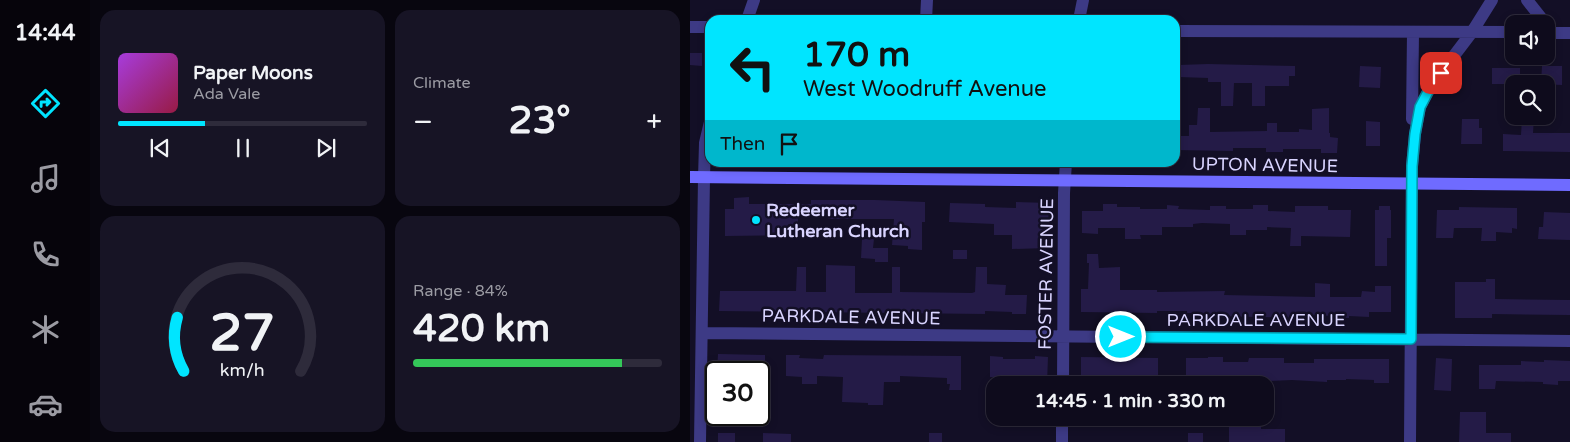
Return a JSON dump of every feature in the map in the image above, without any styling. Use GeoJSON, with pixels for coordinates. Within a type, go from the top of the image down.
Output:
{"type":"FeatureCollection","features":[{"type":"Feature","properties":{"kind":"street"},"geometry":{"type":"LineString","coordinates":[[749,15],[754,0]]}},
{"type":"Feature","properties":{"kind":"street"},"geometry":{"type":"LineString","coordinates":[[926,15],[927,0]]}},
{"type":"Feature","properties":{"kind":"street"},"geometry":{"type":"LineString","coordinates":[[1080,15],[1082,0]]}},
{"type":"Feature","properties":{"kind":"street"},"geometry":{"type":"LineString","coordinates":[[1412,166],[1420,107],[1431,86],[1472,32],[1492,0]]}},
{"type":"Feature","properties":{"kind":"street"},"geometry":{"type":"LineString","coordinates":[[1527,0],[1538,15]]}},
{"type":"Feature","properties":{"kind":"street"},"geometry":{"type":"LineString","coordinates":[[690,27],[705,27]]}},
{"type":"Feature","properties":{"kind":"street"},"geometry":{"type":"LineString","coordinates":[[1555,30],[1570,33]]}},
{"type":"Feature","properties":{"kind":"street"},"geometry":{"type":"LineString","coordinates":[[1180,31],[1505,32]]}},
{"type":"Feature","properties":{"kind":"street"},"geometry":{"type":"LineString","coordinates":[[1410,442],[1413,32]]}},
{"type":"Feature","properties":{"kind":"street"},"geometry":{"type":"LineString","coordinates":[[700,442],[705,143]]}},
{"type":"Feature","properties":{"kind":"street","name":"FOSTER AVENUE"},"geometry":{"type":"LineString","coordinates":[[1063,376],[1066,167]]}},
{"type":"Feature","properties":{"kind":"street","name":"UPTON AVENUE"},"geometry":{"type":"LineString","coordinates":[[690,177],[1570,185]]}},
{"type":"Feature","properties":{"kind":"street","name":"PARKDALE AVENUE"},"geometry":{"type":"LineString","coordinates":[[702,333],[1570,341]]}},
{"type":"Feature","properties":{"kind":"street"},"geometry":{"type":"LineString","coordinates":[[1062,426],[1062,442]]}},
{"type":"Feature","properties":{"kind":"building"},"geometry":{"type":"Polygon","coordinates":[[[690,53],[702,53],[702,66],[690,65],[690,53]]]}},
{"type":"Feature","properties":{"kind":"building"},"geometry":{"type":"Polygon","coordinates":[[[1180,65],[1295,66],[1295,76],[1289,76],[1289,86],[1265,86],[1265,106],[1252,106],[1252,83],[1234,83],[1233,106],[1221,106],[1221,82],[1208,82],[1208,78],[1180,77],[1180,65]]]}},
{"type":"Feature","properties":{"kind":"building"},"geometry":{"type":"Polygon","coordinates":[[[1360,66],[1381,67],[1380,88],[1359,87],[1360,66]]]}},
{"type":"Feature","properties":{"kind":"building"},"geometry":{"type":"Polygon","coordinates":[[[1542,66],[1562,66],[1562,85],[1555,85],[1555,75],[1542,75],[1542,66]]]}},
{"type":"Feature","properties":{"kind":"building"},"geometry":{"type":"Polygon","coordinates":[[[1492,68],[1520,68],[1520,75],[1505,75],[1505,84],[1492,84],[1492,68]]]}},
{"type":"Feature","properties":{"kind":"building"},"geometry":{"type":"Polygon","coordinates":[[[1198,108],[1210,108],[1210,132],[1267,131],[1267,123],[1277,123],[1277,132],[1299,132],[1299,129],[1312,130],[1312,109],[1329,108],[1329,133],[1330,137],[1338,138],[1337,153],[1321,153],[1321,149],[1283,149],[1283,152],[1266,152],[1266,148],[1233,148],[1233,151],[1180,150],[1180,136],[1189,136],[1189,125],[1197,125],[1198,108]]]}},
{"type":"Feature","properties":{"kind":"building"},"geometry":{"type":"Polygon","coordinates":[[[1462,119],[1479,119],[1479,128],[1482,128],[1482,144],[1461,144],[1462,119]]]}},
{"type":"Feature","properties":{"kind":"building"},"geometry":{"type":"Polygon","coordinates":[[[1366,121],[1380,122],[1380,146],[1366,146],[1366,121]]]}},
{"type":"Feature","properties":{"kind":"building"},"geometry":{"type":"Polygon","coordinates":[[[1522,125],[1534,125],[1533,133],[1570,133],[1570,152],[1503,151],[1503,134],[1521,135],[1522,125]]]}},
{"type":"Feature","properties":{"kind":"building"},"geometry":{"type":"Polygon","coordinates":[[[749,197],[749,204],[811,204],[811,200],[925,202],[925,222],[922,222],[922,250],[908,249],[908,246],[892,245],[894,219],[828,219],[828,214],[798,213],[798,235],[725,236],[725,209],[734,209],[734,198],[749,197]]]}},
{"type":"Feature","properties":{"kind":"building"},"geometry":{"type":"Polygon","coordinates":[[[1016,202],[1049,203],[1047,248],[1012,249],[1012,235],[994,235],[994,224],[949,222],[950,203],[985,204],[985,207],[1016,208],[1016,202]]]}},
{"type":"Feature","properties":{"kind":"building"},"geometry":{"type":"Polygon","coordinates":[[[1103,204],[1117,204],[1117,207],[1140,207],[1140,209],[1167,209],[1167,205],[1179,206],[1178,209],[1210,210],[1210,206],[1226,206],[1226,209],[1253,209],[1253,205],[1268,205],[1268,211],[1295,212],[1295,206],[1328,206],[1328,210],[1351,210],[1350,237],[1301,236],[1301,246],[1290,246],[1291,228],[1267,227],[1267,230],[1246,230],[1246,235],[1230,235],[1230,224],[1202,223],[1193,224],[1193,227],[1162,227],[1162,235],[1140,235],[1141,239],[1125,239],[1125,228],[1098,228],[1098,234],[1082,233],[1082,211],[1103,211],[1103,204]]]}},
{"type":"Feature","properties":{"kind":"building"},"geometry":{"type":"Polygon","coordinates":[[[1379,206],[1390,206],[1391,210],[1391,238],[1387,238],[1387,266],[1375,266],[1375,210],[1379,210],[1379,206]]]}},
{"type":"Feature","properties":{"kind":"building"},"geometry":{"type":"Polygon","coordinates":[[[1459,207],[1517,208],[1517,229],[1512,228],[1512,233],[1496,232],[1496,241],[1481,241],[1482,228],[1454,228],[1453,238],[1436,238],[1437,210],[1459,210],[1459,207]]]}},
{"type":"Feature","properties":{"kind":"building"},"geometry":{"type":"Polygon","coordinates":[[[1544,212],[1570,213],[1570,240],[1538,239],[1539,227],[1543,227],[1544,212]]]}},
{"type":"Feature","properties":{"kind":"building"},"geometry":{"type":"Polygon","coordinates":[[[862,239],[874,239],[873,248],[888,248],[888,262],[875,262],[875,259],[861,258],[862,239]]]}},
{"type":"Feature","properties":{"kind":"building"},"geometry":{"type":"Polygon","coordinates":[[[953,250],[967,250],[967,259],[953,259],[953,250]]]}},
{"type":"Feature","properties":{"kind":"building"},"geometry":{"type":"Polygon","coordinates":[[[1087,254],[1098,254],[1099,268],[1120,267],[1120,290],[1157,290],[1157,292],[1225,291],[1224,295],[1315,297],[1315,283],[1330,284],[1330,297],[1361,297],[1362,291],[1375,292],[1375,286],[1391,286],[1391,312],[1369,312],[1369,317],[1349,316],[1349,318],[1306,315],[1306,318],[1209,316],[1209,313],[1187,313],[1187,311],[1157,311],[1157,313],[1081,312],[1081,289],[1088,289],[1089,263],[1087,263],[1087,254]]]}},
{"type":"Feature","properties":{"kind":"building"},"geometry":{"type":"Polygon","coordinates":[[[826,265],[855,266],[855,293],[892,293],[892,267],[900,267],[900,292],[972,293],[975,292],[976,267],[987,267],[987,284],[1006,285],[1005,295],[1027,295],[1026,314],[985,311],[985,314],[719,311],[720,291],[796,291],[797,267],[806,267],[806,292],[826,292],[826,265]]]}},
{"type":"Feature","properties":{"kind":"building"},"geometry":{"type":"Polygon","coordinates":[[[1486,279],[1495,279],[1495,299],[1570,300],[1570,315],[1492,314],[1492,318],[1455,318],[1455,282],[1486,282],[1486,279]]]}},
{"type":"Feature","properties":{"kind":"building"},"geometry":{"type":"Polygon","coordinates":[[[718,354],[765,355],[765,361],[718,361],[718,354]]]}},
{"type":"Feature","properties":{"kind":"building"},"geometry":{"type":"Polygon","coordinates":[[[786,355],[800,355],[799,358],[823,359],[824,355],[961,356],[961,390],[949,390],[950,384],[947,384],[947,378],[900,376],[900,382],[884,382],[883,405],[842,402],[843,377],[817,376],[817,384],[802,384],[802,377],[786,376],[786,355]]]}},
{"type":"Feature","properties":{"kind":"building"},"geometry":{"type":"Polygon","coordinates":[[[990,356],[1003,357],[1003,359],[1035,359],[1035,356],[1048,357],[1047,376],[990,376],[990,356]]]}},
{"type":"Feature","properties":{"kind":"building"},"geometry":{"type":"Polygon","coordinates":[[[1081,357],[1158,358],[1158,376],[1081,376],[1081,357]]]}},
{"type":"Feature","properties":{"kind":"building"},"geometry":{"type":"Polygon","coordinates":[[[1223,357],[1223,362],[1248,362],[1249,358],[1284,358],[1284,363],[1314,363],[1314,359],[1389,359],[1389,383],[1374,383],[1374,380],[1346,379],[1327,380],[1327,382],[1274,381],[1274,376],[1186,376],[1186,358],[1223,357]]]}},
{"type":"Feature","properties":{"kind":"building"},"geometry":{"type":"Polygon","coordinates":[[[1436,358],[1452,359],[1451,391],[1434,390],[1436,358]]]}},
{"type":"Feature","properties":{"kind":"building"},"geometry":{"type":"Polygon","coordinates":[[[1544,360],[1570,361],[1570,381],[1558,381],[1558,385],[1543,384],[1543,382],[1496,381],[1495,389],[1479,389],[1479,365],[1521,365],[1521,361],[1544,362],[1544,360]]]}},
{"type":"Feature","properties":{"kind":"building"},"geometry":{"type":"Polygon","coordinates":[[[1460,412],[1486,412],[1486,433],[1511,433],[1511,442],[1459,442],[1460,412]]]}},
{"type":"Feature","properties":{"kind":"building"},"geometry":{"type":"Polygon","coordinates":[[[1229,426],[1261,426],[1261,429],[1285,429],[1285,442],[1229,442],[1229,426]]]}},
{"type":"Feature","properties":{"kind":"building"},"geometry":{"type":"Polygon","coordinates":[[[718,433],[735,433],[735,442],[718,442],[718,433]]]}},
{"type":"Feature","properties":{"kind":"building"},"geometry":{"type":"Polygon","coordinates":[[[763,433],[791,434],[791,442],[763,442],[763,433]]]}},
{"type":"Feature","properties":{"kind":"building"},"geometry":{"type":"Polygon","coordinates":[[[929,433],[942,433],[942,442],[929,442],[929,433]]]}},
{"type":"Feature","properties":{"kind":"building"},"geometry":{"type":"Polygon","coordinates":[[[1188,433],[1203,433],[1203,442],[1188,442],[1188,433]]]}},
{"type":"Feature","properties":{"kind":"place","name":"Redeemer Lutheran Church"},"geometry":{"type":"Point","coordinates":[756,220]}},
{"type":"Feature","properties":{"kind":"route"},"geometry":{"type":"LineString","coordinates":[[1121,337],[1411,339],[1412,166],[1415,134],[1420,107],[1431,86],[1441,73]]}}]}
